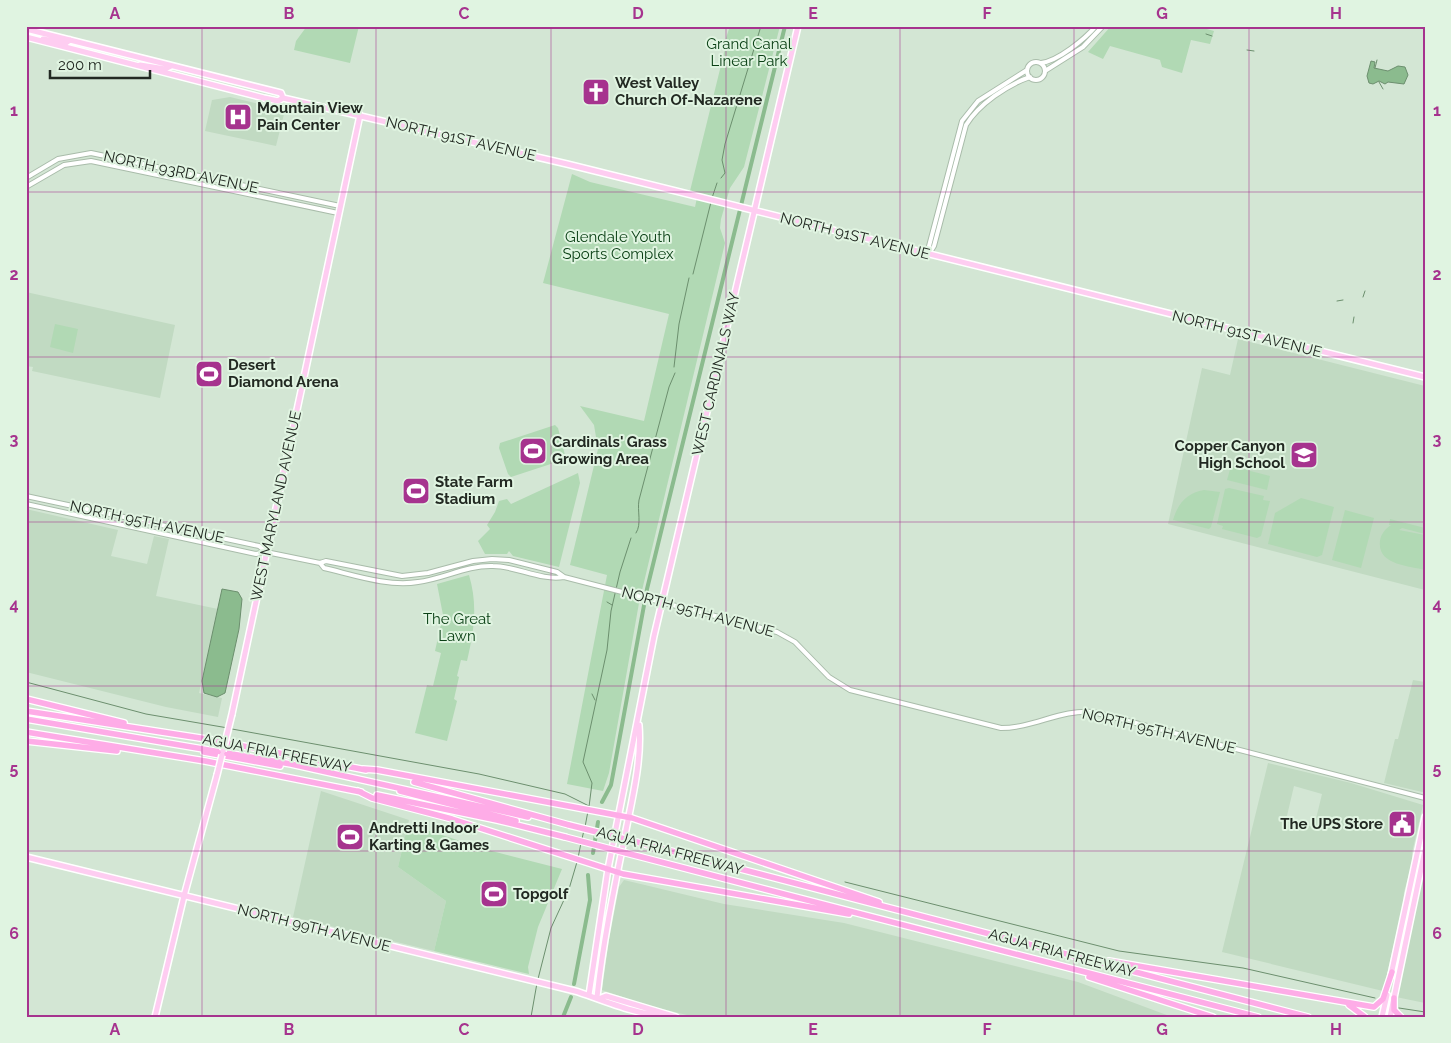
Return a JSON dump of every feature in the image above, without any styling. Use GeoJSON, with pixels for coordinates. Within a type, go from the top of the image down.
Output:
{"type":"FeatureCollection","features":[{"type":"Feature","properties":{"kind":"highway"},"geometry":{"type":"LineString","coordinates":[[26,699],[158,731]]}},
{"type":"Feature","properties":{"kind":"highway","name":"AGUA FRIA FREEWAY"},"geometry":{"type":"LineString","coordinates":[[26,711],[158,731],[363,770],[425,784],[568,825],[1308,1017]]}},
{"type":"Feature","properties":{"kind":"highway"},"geometry":{"type":"LineString","coordinates":[[26,719],[276,763],[402,788],[516,816],[542,818]]}},
{"type":"Feature","properties":{"kind":"highway"},"geometry":{"type":"LineString","coordinates":[[26,723],[147,740]]}},
{"type":"Feature","properties":{"kind":"highway","name":"AGUA FRIA FREEWAY"},"geometry":{"type":"LineString","coordinates":[[26,732],[230,766],[358,791],[540,831],[1258,1017]]}},
{"type":"Feature","properties":{"kind":"highway"},"geometry":{"type":"LineString","coordinates":[[26,741],[123,752],[139,751]]}},
{"type":"Feature","properties":{"kind":"highway"},"geometry":{"type":"LineString","coordinates":[[276,763],[469,808],[514,820],[540,831]]}},
{"type":"Feature","properties":{"kind":"highway"},"geometry":{"type":"LineString","coordinates":[[363,770],[377,770],[618,815],[907,913]]}},
{"type":"Feature","properties":{"kind":"highway"},"geometry":{"type":"LineString","coordinates":[[358,791],[372,798],[460,821],[617,872],[904,925]]}},
{"type":"Feature","properties":{"kind":"highway"},"geometry":{"type":"LineString","coordinates":[[1065,953],[1339,1002],[1376,1006],[1383,999],[1392,972]]}},
{"type":"Feature","properties":{"kind":"highway"},"geometry":{"type":"LineString","coordinates":[[1062,966],[1213,1017]]}},
{"type":"Feature","properties":{"kind":"highway"},"geometry":{"type":"LineString","coordinates":[[1394,998],[1394,1010],[1401,1017]]}},
{"type":"Feature","properties":{"kind":"highway"},"geometry":{"type":"LineString","coordinates":[[1339,1002],[1356,1008],[1366,1017]]}},
{"type":"Feature","properties":{"kind":"main road","name":"WEST CARDINALS WAY"},"geometry":{"type":"LineString","coordinates":[[589,995],[608,869],[632,739],[639,722],[662,602],[798,26]]}},
{"type":"Feature","properties":{"kind":"main road","name":"NORTH 91ST AVENUE"},"geometry":{"type":"LineString","coordinates":[[26,28],[280,93],[284,98],[726,204],[1425,378]]}},
{"type":"Feature","properties":{"kind":"main road","name":"NORTH 91ST AVENUE"},"geometry":{"type":"LineString","coordinates":[[26,37],[278,101],[284,98]]}},
{"type":"Feature","properties":{"kind":"main road"},"geometry":{"type":"LineString","coordinates":[[35,39],[46,38],[66,43],[70,40]]}},
{"type":"Feature","properties":{"kind":"main road"},"geometry":{"type":"LineString","coordinates":[[132,65],[165,69],[171,66]]}},
{"type":"Feature","properties":{"kind":"main road","name":"WEST MARYLAND AVENUE"},"geometry":{"type":"LineString","coordinates":[[155,1017],[184,896],[232,714],[360,115]]}},
{"type":"Feature","properties":{"kind":"main road","name":"WEST CARDINALS WAY"},"geometry":{"type":"LineString","coordinates":[[628,818],[640,741],[639,722]]}},
{"type":"Feature","properties":{"kind":"main road"},"geometry":{"type":"LineString","coordinates":[[1382,1017],[1425,817]]}},
{"type":"Feature","properties":{"kind":"main road"},"geometry":{"type":"LineString","coordinates":[[599,997],[606,931],[628,818]]}},
{"type":"Feature","properties":{"kind":"main road"},"geometry":{"type":"LineString","coordinates":[[1390,1017],[1425,850]]}},
{"type":"Feature","properties":{"kind":"main road","name":"NORTH 99TH AVENUE"},"geometry":{"type":"LineString","coordinates":[[26,857],[572,991],[599,997],[606,996],[676,1017]]}},
{"type":"Feature","properties":{"kind":"main road"},"geometry":{"type":"LineString","coordinates":[[1407,898],[1412,895],[1421,869]]}},
{"type":"Feature","properties":{"kind":"main road"},"geometry":{"type":"LineString","coordinates":[[1404,949],[1403,935],[1410,907],[1407,898]]}},
{"type":"Feature","properties":{"kind":"street"},"geometry":{"type":"LineString","coordinates":[[929,254],[929,246],[962,122],[978,101],[1027,70],[1032,63],[1041,64],[1048,62],[1078,44],[1096,26]]}},
{"type":"Feature","properties":{"kind":"street"},"geometry":{"type":"LineString","coordinates":[[929,254],[934,246],[966,125],[976,111],[988,101],[1030,77],[1039,79],[1045,71],[1083,47],[1103,26]]}},
{"type":"Feature","properties":{"kind":"street"},"geometry":{"type":"LineString","coordinates":[[1041,64],[1045,71]]}},
{"type":"Feature","properties":{"kind":"street"},"geometry":{"type":"LineString","coordinates":[[1027,70],[1030,77]]}},
{"type":"Feature","properties":{"kind":"street","name":"NORTH 93RD AVENUE"},"geometry":{"type":"LineString","coordinates":[[26,178],[58,159],[91,153],[340,206]]}},
{"type":"Feature","properties":{"kind":"street","name":"NORTH 93RD AVENUE"},"geometry":{"type":"LineString","coordinates":[[26,187],[64,165],[91,161],[338,214]]}},
{"type":"Feature","properties":{"kind":"street","name":"NORTH 95TH AVENUE"},"geometry":{"type":"LineString","coordinates":[[26,496],[258,546],[266,552]]}},
{"type":"Feature","properties":{"kind":"street","name":"NORTH 95TH AVENUE"},"geometry":{"type":"LineString","coordinates":[[26,504],[256,554],[266,552],[320,563],[326,561],[390,575],[410,576],[477,560],[509,560],[557,572],[564,577],[782,634],[801,647],[829,676],[850,690],[990,727],[1010,728],[1069,712],[1094,712],[1425,798]]}},
{"type":"Feature","properties":{"kind":"street"},"geometry":{"type":"LineString","coordinates":[[477,560],[478,567]]}},
{"type":"Feature","properties":{"kind":"street","name":"NORTH 95TH AVENUE"},"geometry":{"type":"LineString","coordinates":[[320,563],[324,568],[401,583],[429,580],[478,567],[501,566],[555,579],[564,577]]}},
{"type":"Feature","properties":{"kind":"shaded area"},"geometry":{"type":"Polygon","coordinates":[[[1371,61],[1375,62],[1374,68],[1388,71],[1398,66],[1405,67],[1408,75],[1404,84],[1388,82],[1385,84],[1379,81],[1373,84],[1369,83],[1367,76],[1371,61]]]}},
{"type":"Feature","properties":{"kind":"shaded area"},"geometry":{"type":"Polygon","coordinates":[[[230,97],[285,110],[276,146],[205,131],[212,100],[230,97]]]}},
{"type":"Feature","properties":{"kind":"shaded area"},"geometry":{"type":"Polygon","coordinates":[[[26,292],[175,325],[160,398],[32,371],[33,367],[26,366],[26,292]]]}},
{"type":"Feature","properties":{"kind":"shaded area","name":"Copper Canyon High School"},"geometry":{"type":"Polygon","coordinates":[[[1238,339],[1425,386],[1425,590],[1168,524],[1202,368],[1230,375],[1238,339]]]}},
{"type":"Feature","properties":{"kind":"shaded area"},"geometry":{"type":"Polygon","coordinates":[[[26,509],[118,530],[111,556],[147,564],[154,536],[169,539],[156,596],[218,609],[199,693],[222,698],[218,717],[166,707],[26,672],[26,509]]]}},
{"type":"Feature","properties":{"kind":"shaded area"},"geometry":{"type":"Polygon","coordinates":[[[222,589],[238,592],[242,599],[239,629],[225,693],[217,697],[204,693],[202,681],[222,589]]]}},
{"type":"Feature","properties":{"kind":"shaded area"},"geometry":{"type":"Polygon","coordinates":[[[1413,680],[1425,682],[1425,791],[1422,792],[1384,783],[1395,739],[1398,739],[1413,680]]]}},
{"type":"Feature","properties":{"kind":"shaded area"},"geometry":{"type":"Polygon","coordinates":[[[1268,763],[1351,783],[1423,805],[1383,991],[1222,952],[1268,763]],[[1294,786],[1286,820],[1314,827],[1322,794],[1294,786]]]}},
{"type":"Feature","properties":{"kind":"shaded area"},"geometry":{"type":"Polygon","coordinates":[[[321,791],[409,820],[398,867],[446,901],[434,951],[293,917],[321,791]]]}},
{"type":"Feature","properties":{"kind":"shaded area"},"geometry":{"type":"Polygon","coordinates":[[[1425,865],[1425,1003],[1396,997],[1425,865]]]}},
{"type":"Feature","properties":{"kind":"shaded area"},"geometry":{"type":"Polygon","coordinates":[[[624,880],[724,904],[844,923],[1078,982],[1172,1017],[695,1017],[646,1005],[602,990],[619,887],[624,880]]]}},
{"type":"Feature","properties":{"kind":"green space"},"geometry":{"type":"Polygon","coordinates":[[[307,26],[359,26],[350,63],[294,50],[296,41],[307,26]]]}},
{"type":"Feature","properties":{"kind":"green space"},"geometry":{"type":"Polygon","coordinates":[[[730,26],[780,26],[744,167],[730,188],[721,219],[720,228],[725,243],[639,603],[609,773],[603,791],[567,784],[607,575],[570,565],[598,449],[594,425],[580,406],[644,421],[669,314],[543,283],[572,174],[590,182],[695,207],[698,193],[690,191],[725,49],[724,44],[730,26]]]}},
{"type":"Feature","properties":{"kind":"green space"},"geometry":{"type":"Polygon","coordinates":[[[1111,26],[1196,26],[1214,31],[1210,44],[1191,40],[1182,73],[1162,67],[1160,60],[1110,46],[1103,59],[1088,52],[1111,26]]]}},
{"type":"Feature","properties":{"kind":"green space"},"geometry":{"type":"Polygon","coordinates":[[[55,324],[78,329],[73,353],[50,347],[55,324]]]}},
{"type":"Feature","properties":{"kind":"green space","name":"Cardinals' Grass Growing Area"},"geometry":{"type":"Polygon","coordinates":[[[555,425],[558,428],[566,459],[511,477],[508,474],[499,448],[500,443],[555,425]]]}},
{"type":"Feature","properties":{"kind":"green space"},"geometry":{"type":"Polygon","coordinates":[[[1231,466],[1270,476],[1267,490],[1227,480],[1231,466]]]}},
{"type":"Feature","properties":{"kind":"green space"},"geometry":{"type":"Polygon","coordinates":[[[578,473],[580,483],[559,567],[513,556],[509,551],[507,554],[485,554],[478,541],[490,529],[487,525],[499,501],[507,499],[511,504],[578,473]]]}},
{"type":"Feature","properties":{"kind":"green space"},"geometry":{"type":"Polygon","coordinates":[[[1229,488],[1264,496],[1263,500],[1270,501],[1261,536],[1257,538],[1222,529],[1223,526],[1217,524],[1225,489],[1229,488]]]}},
{"type":"Feature","properties":{"kind":"green space"},"geometry":{"type":"Polygon","coordinates":[[[1204,490],[1220,492],[1209,529],[1173,520],[1181,504],[1188,496],[1204,490]]]}},
{"type":"Feature","properties":{"kind":"green space"},"geometry":{"type":"Polygon","coordinates":[[[1301,498],[1334,507],[1322,555],[1317,557],[1268,544],[1275,513],[1301,498]]]}},
{"type":"Feature","properties":{"kind":"green space"},"geometry":{"type":"Polygon","coordinates":[[[1345,510],[1374,518],[1361,568],[1332,560],[1345,510]]]}},
{"type":"Feature","properties":{"kind":"green space"},"geometry":{"type":"Polygon","coordinates":[[[1390,519],[1425,528],[1425,534],[1402,528],[1399,530],[1425,535],[1425,570],[1395,563],[1384,555],[1380,549],[1380,541],[1381,536],[1391,525],[1389,525],[1390,519]]]}},
{"type":"Feature","properties":{"kind":"green space","name":"The Great Lawn"},"geometry":{"type":"Polygon","coordinates":[[[469,575],[474,607],[472,639],[467,661],[461,660],[457,676],[459,677],[454,699],[457,701],[447,741],[415,733],[427,685],[433,686],[441,653],[435,651],[443,615],[437,584],[469,575]]]}},
{"type":"Feature","properties":{"kind":"green space","name":"Topgolf"},"geometry":{"type":"Polygon","coordinates":[[[408,824],[488,850],[562,869],[538,927],[528,967],[529,974],[434,951],[446,901],[398,867],[408,824]]]}},
{"type":"Feature","properties":{"kind":"waterway"},"geometry":{"type":"LineString","coordinates":[[721,178],[725,173],[722,160],[725,144],[761,26]]}},
{"type":"Feature","properties":{"kind":"waterway"},"geometry":{"type":"LineString","coordinates":[[602,802],[611,785],[647,589],[785,26]]}},
{"type":"Feature","properties":{"kind":"waterway"},"geometry":{"type":"LineString","coordinates":[[1206,34],[1212,36]]}},
{"type":"Feature","properties":{"kind":"waterway"},"geometry":{"type":"LineString","coordinates":[[1247,50],[1254,51]]}},
{"type":"Feature","properties":{"kind":"waterway"},"geometry":{"type":"LineString","coordinates":[[1375,68],[1377,60]]}},
{"type":"Feature","properties":{"kind":"waterway"},"geometry":{"type":"LineString","coordinates":[[1379,82],[1383,89]]}},
{"type":"Feature","properties":{"kind":"waterway"},"geometry":{"type":"LineString","coordinates":[[712,198],[717,183]]}},
{"type":"Feature","properties":{"kind":"waterway"},"geometry":{"type":"LineString","coordinates":[[693,274],[711,202]]}},
{"type":"Feature","properties":{"kind":"waterway"},"geometry":{"type":"LineString","coordinates":[[674,367],[679,324],[689,278]]}},
{"type":"Feature","properties":{"kind":"waterway"},"geometry":{"type":"LineString","coordinates":[[1363,297],[1365,291]]}},
{"type":"Feature","properties":{"kind":"waterway"},"geometry":{"type":"LineString","coordinates":[[1337,301],[1343,300]]}},
{"type":"Feature","properties":{"kind":"waterway"},"geometry":{"type":"LineString","coordinates":[[1353,323],[1354,317]]}},
{"type":"Feature","properties":{"kind":"waterway"},"geometry":{"type":"LineString","coordinates":[[636,533],[639,526],[639,500],[669,387],[675,373]]}},
{"type":"Feature","properties":{"kind":"waterway"},"geometry":{"type":"LineString","coordinates":[[589,807],[592,783],[583,762],[607,650],[611,611],[620,572],[631,538]]}},
{"type":"Feature","properties":{"kind":"waterway"},"geometry":{"type":"LineString","coordinates":[[607,602],[612,605]]}},
{"type":"Feature","properties":{"kind":"waterway"},"geometry":{"type":"LineString","coordinates":[[26,682],[146,714],[228,728]]}},
{"type":"Feature","properties":{"kind":"waterway"},"geometry":{"type":"LineString","coordinates":[[592,694],[595,700]]}},
{"type":"Feature","properties":{"kind":"waterway"},"geometry":{"type":"LineString","coordinates":[[232,729],[479,774],[565,794],[589,806]]}},
{"type":"Feature","properties":{"kind":"waterway"},"geometry":{"type":"LineString","coordinates":[[585,827],[588,811]]}},
{"type":"Feature","properties":{"kind":"waterway"},"geometry":{"type":"LineString","coordinates":[[593,853],[598,822]]}},
{"type":"Feature","properties":{"kind":"waterway"},"geometry":{"type":"LineString","coordinates":[[582,839],[584,830]]}},
{"type":"Feature","properties":{"kind":"waterway"},"geometry":{"type":"LineString","coordinates":[[578,858],[581,843]]}},
{"type":"Feature","properties":{"kind":"waterway"},"geometry":{"type":"LineString","coordinates":[[538,979],[551,928],[569,889],[577,862]]}},
{"type":"Feature","properties":{"kind":"waterway"},"geometry":{"type":"LineString","coordinates":[[574,984],[590,900],[588,875]]}},
{"type":"Feature","properties":{"kind":"waterway"},"geometry":{"type":"LineString","coordinates":[[845,882],[1119,951],[1243,968],[1375,998]]}},
{"type":"Feature","properties":{"kind":"waterway"},"geometry":{"type":"LineString","coordinates":[[531,1017],[537,983]]}},
{"type":"Feature","properties":{"kind":"waterway"},"geometry":{"type":"LineString","coordinates":[[563,1017],[571,997]]}},
{"type":"Feature","properties":{"kind":"waterway"},"geometry":{"type":"LineString","coordinates":[[1399,1008],[1425,1012]]}},
{"type":"Feature","properties":{"kind":"place","name":"West Valley Church Of-Nazarene"},"geometry":{"type":"Point","coordinates":[596,92]}},
{"type":"Feature","properties":{"kind":"place","name":"Mountain View Pain Center"},"geometry":{"type":"Point","coordinates":[238,117]}},
{"type":"Feature","properties":{"kind":"place","name":"Desert Diamond Arena"},"geometry":{"type":"Point","coordinates":[209,374]}},
{"type":"Feature","properties":{"kind":"place","name":"Cardinals' Grass Growing Area"},"geometry":{"type":"Point","coordinates":[533,451]}},
{"type":"Feature","properties":{"kind":"place","name":"Copper Canyon High School"},"geometry":{"type":"Point","coordinates":[1304,455]}},
{"type":"Feature","properties":{"kind":"place","name":"State Farm Stadium"},"geometry":{"type":"Point","coordinates":[416,491]}},
{"type":"Feature","properties":{"kind":"place","name":"The UPS Store"},"geometry":{"type":"Point","coordinates":[1402,824]}},
{"type":"Feature","properties":{"kind":"place","name":"Andretti Indoor Karting & Games"},"geometry":{"type":"Point","coordinates":[350,837]}},
{"type":"Feature","properties":{"kind":"place","name":"Topgolf"},"geometry":{"type":"Point","coordinates":[494,894]}},
{"type":"Feature","properties":{"kind":"park label","name":"Grand Canal Linear Park"},"geometry":{"type":"Point","coordinates":[749,52]}},
{"type":"Feature","properties":{"kind":"park label","name":"Glendale Youth Sports Complex"},"geometry":{"type":"Point","coordinates":[618,246]}}]}
